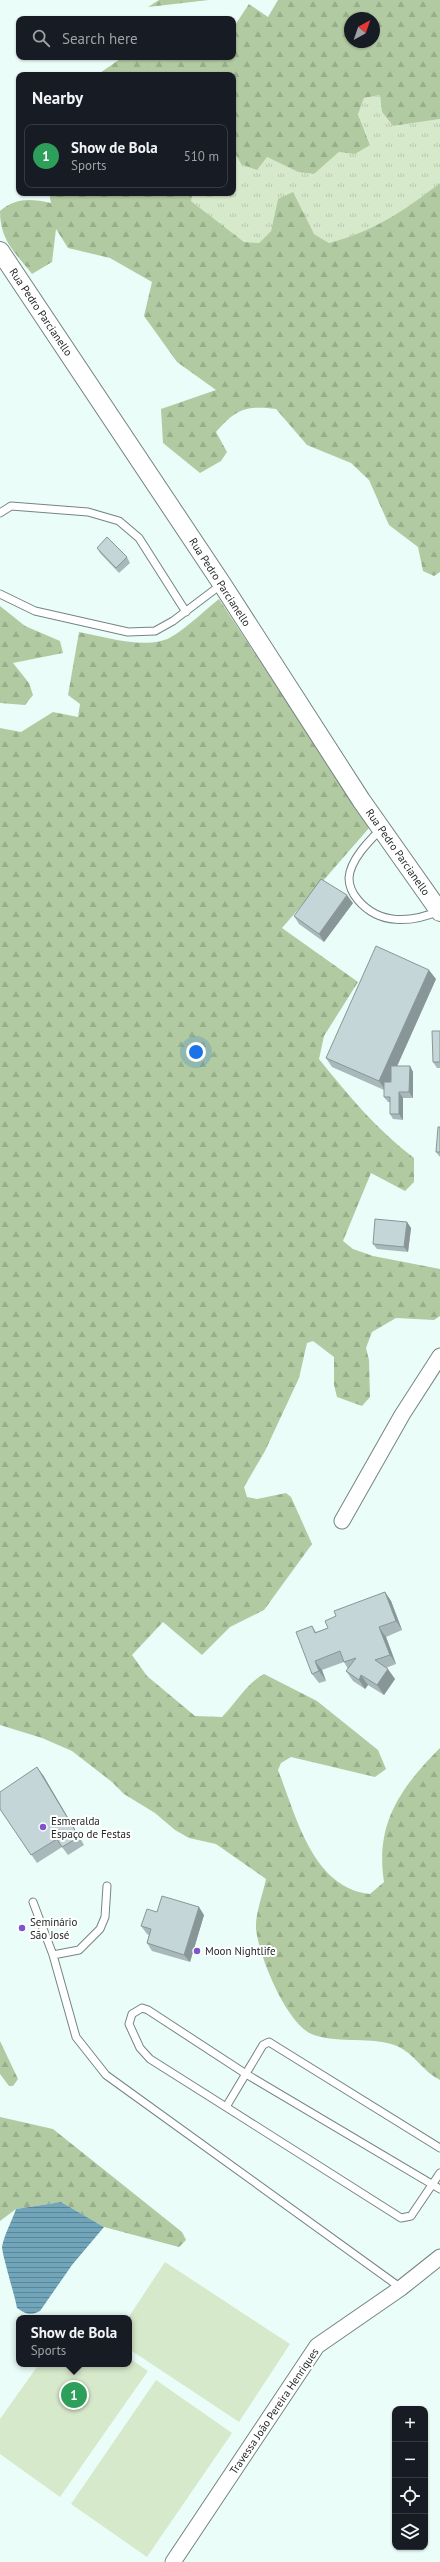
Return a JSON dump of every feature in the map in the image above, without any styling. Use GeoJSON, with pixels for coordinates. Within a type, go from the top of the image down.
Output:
{"type":"FeatureCollection","features":[{"type":"Feature","properties":{"kind":"street","name":"Rua Pedro Parcianello"},"geometry":{"type":"LineString","coordinates":[[0,251],[222,584],[381,829],[440,912]]}},
{"type":"Feature","properties":{"kind":"street"},"geometry":{"type":"LineString","coordinates":[[342,1521],[402,1414],[440,1356]]}},
{"type":"Feature","properties":{"kind":"street","name":"Travessa João Pereira Henriques"},"geometry":{"type":"LineString","coordinates":[[173,2562],[317,2346],[401,2288],[440,2257]]}},
{"type":"Feature","properties":{"kind":"lane"},"geometry":{"type":"LineString","coordinates":[[0,513],[12,506],[88,512],[119,520],[139,538],[186,612]]}},
{"type":"Feature","properties":{"kind":"lane"},"geometry":{"type":"LineString","coordinates":[[0,594],[35,611],[128,632],[154,631],[186,612],[222,584]]}},
{"type":"Feature","properties":{"kind":"lane"},"geometry":{"type":"LineString","coordinates":[[381,829],[368,842],[356,861],[349,876],[350,890],[366,910],[381,917],[402,921],[426,917],[440,912]]}},
{"type":"Feature","properties":{"kind":"lane"},"geometry":{"type":"LineString","coordinates":[[52,1955],[79,1950],[100,1928],[105,1917],[107,1886]]}},
{"type":"Feature","properties":{"kind":"lane"},"geometry":{"type":"LineString","coordinates":[[33,1902],[52,1955],[76,2037],[106,2074],[401,2288]]}},
{"type":"Feature","properties":{"kind":"lane"},"geometry":{"type":"LineString","coordinates":[[440,2173],[434,2184],[411,2216],[401,2218],[150,2059],[140,2048],[129,2024],[132,2014],[142,2008],[148,2010],[246,2074],[434,2184],[440,2189]]}},
{"type":"Feature","properties":{"kind":"lane"},"geometry":{"type":"LineString","coordinates":[[226,2107],[263,2045],[265,2042],[269,2042],[440,2148]]}},
{"type":"Feature","properties":{"kind":"green space"},"geometry":{"type":"Polygon","coordinates":[[[159,0],[209,0],[148,7],[159,0]]]}},
{"type":"Feature","properties":{"kind":"green space"},"geometry":{"type":"Polygon","coordinates":[[[278,0],[440,0],[440,119],[393,126],[382,112],[380,95],[364,98],[358,114],[370,145],[355,154],[339,152],[314,174],[298,172],[267,157],[257,170],[241,164],[236,155],[236,72],[101,72],[119,60],[236,60],[236,24],[249,4],[268,17],[278,0]]]}},
{"type":"Feature","properties":{"kind":"green space"},"geometry":{"type":"Polygon","coordinates":[[[380,95],[382,112],[393,126],[440,119],[440,183],[388,219],[361,232],[329,243],[314,234],[278,199],[271,231],[259,243],[244,242],[191,201],[192,196],[236,196],[236,155],[241,164],[267,157],[298,172],[314,174],[339,152],[355,153],[370,144],[358,113],[364,98],[380,95]]]}},
{"type":"Feature","properties":{"kind":"green space"},"geometry":{"type":"Polygon","coordinates":[[[440,183],[440,572],[434,576],[423,571],[418,547],[389,525],[369,480],[351,463],[307,445],[276,409],[249,408],[242,410],[230,418],[216,432],[227,452],[221,461],[200,473],[163,443],[161,409],[216,390],[177,362],[144,316],[152,282],[110,258],[68,248],[56,229],[52,262],[32,274],[10,246],[3,230],[0,211],[12,203],[24,200],[51,203],[50,196],[192,196],[191,201],[244,242],[259,243],[271,231],[278,199],[293,192],[314,234],[329,243],[346,238],[375,226],[413,203],[440,183]]]}},
{"type":"Feature","properties":{"kind":"green space"},"geometry":{"type":"Polygon","coordinates":[[[219,599],[369,828],[282,928],[358,982],[324,1036],[319,1059],[375,1123],[414,1158],[414,1182],[405,1191],[371,1173],[343,1241],[353,1249],[373,1256],[440,1269],[440,1316],[434,1320],[396,1318],[372,1332],[366,1348],[369,1360],[370,1397],[362,1406],[337,1397],[334,1385],[334,1357],[313,1341],[307,1343],[299,1378],[265,1451],[244,1487],[247,1497],[257,1499],[286,1493],[291,1497],[312,1544],[264,1610],[230,1627],[202,1655],[163,1622],[132,1655],[147,1676],[195,1716],[222,1717],[247,1688],[264,1674],[317,1701],[378,1750],[386,1769],[375,1777],[291,1757],[281,1763],[278,1770],[292,1808],[309,1847],[320,1864],[334,1878],[350,1889],[370,1894],[384,1882],[382,1861],[383,1842],[387,1825],[394,1808],[402,1793],[413,1778],[440,1748],[440,2080],[434,2077],[403,2049],[397,2046],[377,2041],[324,2038],[314,2035],[304,2029],[294,2018],[276,1989],[258,1941],[256,1923],[266,1879],[216,1844],[189,1838],[175,1830],[155,1813],[124,1794],[112,1782],[72,1751],[42,1738],[0,1725],[0,728],[21,732],[53,712],[78,717],[80,704],[68,695],[79,632],[127,642],[140,643],[163,640],[179,632],[219,599]]]}},
{"type":"Feature","properties":{"kind":"green space"},"geometry":{"type":"Polygon","coordinates":[[[0,606],[25,626],[60,641],[63,653],[13,663],[29,683],[33,695],[25,705],[0,703],[0,606]]]}},
{"type":"Feature","properties":{"kind":"green space"},"geometry":{"type":"Polygon","coordinates":[[[0,2041],[18,2079],[13,2086],[9,2086],[0,2074],[0,2041]]]}},
{"type":"Feature","properties":{"kind":"green space"},"geometry":{"type":"Polygon","coordinates":[[[0,2117],[53,2129],[182,2232],[186,2240],[179,2247],[104,2227],[61,2202],[16,2209],[0,2221],[0,2117]]]}},
{"type":"Feature","properties":{"kind":"green space"},"geometry":{"type":"Polygon","coordinates":[[[165,2262],[290,2344],[239,2422],[132,2351],[132,2315],[130,2315],[165,2262]]]}},
{"type":"Feature","properties":{"kind":"green space"},"geometry":{"type":"Polygon","coordinates":[[[132,2360],[148,2371],[60,2497],[0,2454],[0,2419],[37,2367],[132,2367],[132,2360]]]}},
{"type":"Feature","properties":{"kind":"green space"},"geometry":{"type":"Polygon","coordinates":[[[156,2380],[232,2433],[147,2557],[71,2504],[156,2380]]]}},
{"type":"Feature","properties":{"kind":"water"},"geometry":{"type":"Polygon","coordinates":[[[61,2202],[104,2227],[72,2265],[40,2311],[31,2314],[26,2313],[17,2308],[2,2247],[4,2238],[16,2209],[61,2202]]]}},
{"type":"Feature","properties":{"kind":"building"},"geometry":{"type":"Polygon","coordinates":[[[107,537],[127,557],[116,568],[97,548],[107,537]]]}},
{"type":"Feature","properties":{"kind":"building"},"geometry":{"type":"Polygon","coordinates":[[[321,879],[347,895],[319,934],[294,916],[321,879]]]}},
{"type":"Feature","properties":{"kind":"building"},"geometry":{"type":"Polygon","coordinates":[[[376,946],[429,970],[379,1081],[326,1058],[376,946]]]}},
{"type":"Feature","properties":{"kind":"building"},"geometry":{"type":"Polygon","coordinates":[[[432,1031],[440,1031],[440,1062],[433,1062],[432,1031]]]}},
{"type":"Feature","properties":{"kind":"building"},"geometry":{"type":"Polygon","coordinates":[[[391,1066],[410,1066],[409,1092],[399,1092],[399,1114],[390,1114],[390,1097],[384,1097],[384,1082],[391,1082],[391,1066]]]}},
{"type":"Feature","properties":{"kind":"building"},"geometry":{"type":"Polygon","coordinates":[[[438,1127],[440,1127],[440,1152],[436,1152],[438,1127]]]}},
{"type":"Feature","properties":{"kind":"building"},"geometry":{"type":"Polygon","coordinates":[[[375,1219],[407,1222],[404,1247],[373,1244],[375,1219]]]}},
{"type":"Feature","properties":{"kind":"building"},"geometry":{"type":"Polygon","coordinates":[[[385,1592],[396,1621],[379,1627],[390,1655],[375,1660],[388,1669],[377,1685],[361,1675],[359,1680],[346,1671],[356,1658],[344,1662],[340,1651],[315,1661],[319,1671],[312,1674],[296,1632],[312,1626],[315,1633],[328,1628],[325,1621],[336,1616],[334,1611],[385,1592]]]}},
{"type":"Feature","properties":{"kind":"building","name":"Esmeralda Espaço de Festas"},"geometry":{"type":"Polygon","coordinates":[[[37,1767],[79,1837],[62,1847],[57,1839],[31,1855],[0,1809],[0,1792],[37,1767]]]}},
{"type":"Feature","properties":{"kind":"building"},"geometry":{"type":"Polygon","coordinates":[[[162,1896],[199,1907],[184,1955],[147,1943],[151,1929],[141,1926],[147,1909],[157,1912],[162,1896]]]}},
{"type":"Feature","properties":{"kind":"place","name":"Esmeralda Espaço de Festas"},"geometry":{"type":"Point","coordinates":[43,1827]}},
{"type":"Feature","properties":{"kind":"place","name":"Seminário São José"},"geometry":{"type":"Point","coordinates":[22,1928]}},
{"type":"Feature","properties":{"kind":"place","name":"Moon Nightlife"},"geometry":{"type":"Point","coordinates":[197,1951]}},
{"type":"Feature","properties":{"kind":"place","name":"Show de Bola"},"geometry":{"type":"Point","coordinates":[74,2395]}}]}
